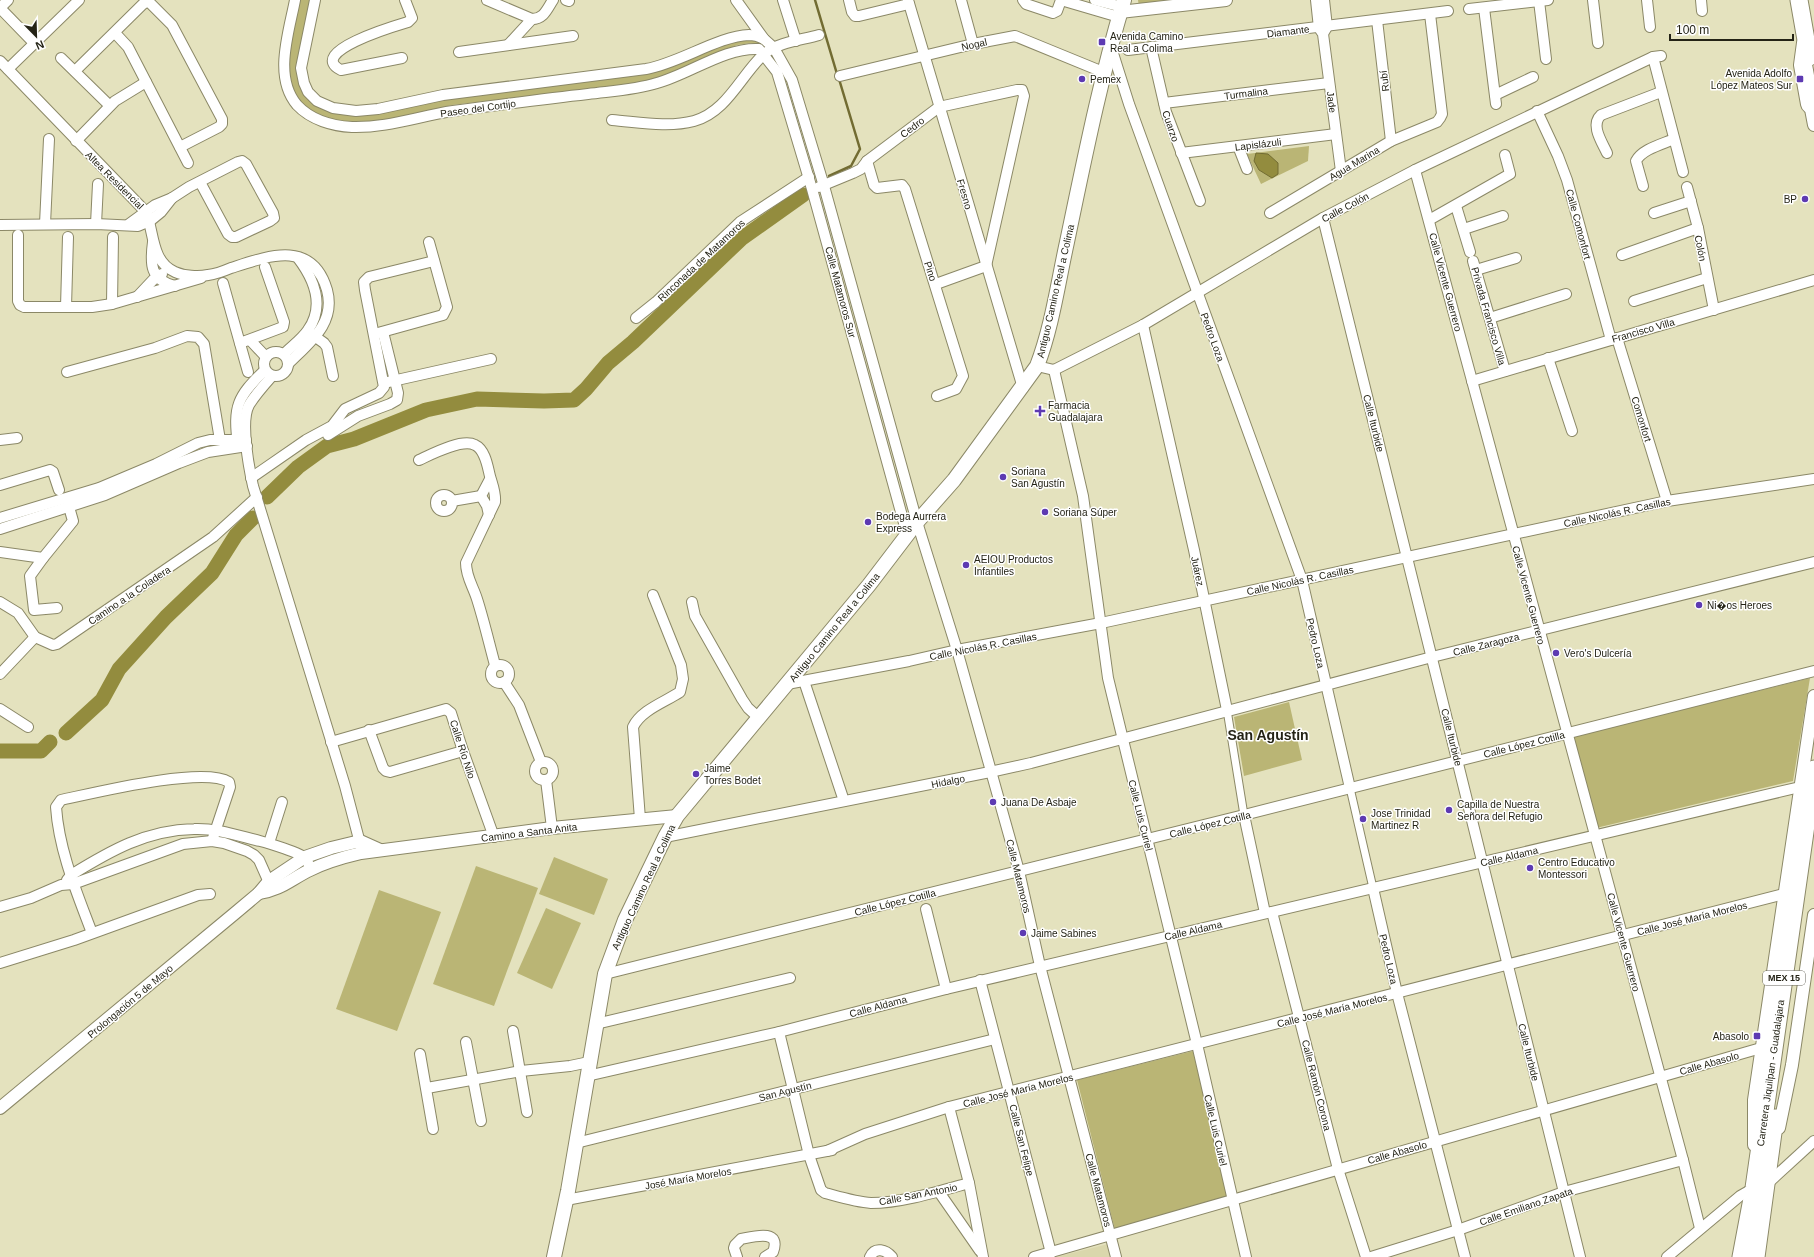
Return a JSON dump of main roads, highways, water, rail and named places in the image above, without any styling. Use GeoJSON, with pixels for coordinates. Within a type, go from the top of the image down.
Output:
{"type":"FeatureCollection","features":[{"type":"Feature","properties":{"kind":"highway"},"geometry":{"type":"LineString","coordinates":[[1799,0],[1814,83]]}},
{"type":"Feature","properties":{"kind":"highway"},"geometry":{"type":"LineString","coordinates":[[1806,43],[1803,65],[1810,104]]}},
{"type":"Feature","properties":{"kind":"highway","name":"Carretera Jiquilpan - Guadalajara"},"geometry":{"type":"LineString","coordinates":[[1756,1257],[1761,1186],[1814,769]]}},
{"type":"Feature","properties":{"kind":"highway","name":"Carretera Jiquilpan - Guadalajara"},"geometry":{"type":"LineString","coordinates":[[1742,1257],[1761,1186],[1814,835]]}},
{"type":"Feature","properties":{"kind":"main road","name":"Antiguo Camino Real a Colima"},"geometry":{"type":"LineString","coordinates":[[554,1257],[566,1200],[604,974],[625,920],[665,837],[677,816],[869,585],[907,534],[954,480],[1023,388],[1037,366],[1042,354],[1058,284],[1103,72],[1121,9]]}},
{"type":"Feature","properties":{"kind":"waterway"},"geometry":{"type":"LineString","coordinates":[[815,0],[837,74]]}},
{"type":"Feature","properties":{"kind":"waterway"},"geometry":{"type":"LineString","coordinates":[[829,176],[851,166],[860,149],[839,79]]}},
{"type":"Feature","properties":{"kind":"waterway"},"geometry":{"type":"LineString","coordinates":[[803,195],[806,191]]}},
{"type":"Feature","properties":{"kind":"waterway"},"geometry":{"type":"LineString","coordinates":[[267,497],[298,467],[327,446],[354,439],[426,410],[477,399],[544,401],[574,400],[586,389],[608,363],[633,342],[741,239],[803,195]]}},
{"type":"Feature","properties":{"kind":"waterway"},"geometry":{"type":"LineString","coordinates":[[66,733],[102,700],[119,669],[166,617],[212,573],[236,535],[253,518]]}},
{"type":"Feature","properties":{"kind":"waterway"},"geometry":{"type":"LineString","coordinates":[[0,751],[41,751],[50,742]]}},
{"type":"Feature","properties":{"kind":"place","name":"Avenida Camino Real a Colima"},"geometry":{"type":"Point","coordinates":[1102,42]}},
{"type":"Feature","properties":{"kind":"place","name":"Pemex"},"geometry":{"type":"Point","coordinates":[1082,79]}},
{"type":"Feature","properties":{"kind":"place","name":"Avenida Adolfo López Mateos Sur"},"geometry":{"type":"Point","coordinates":[1800,79]}},
{"type":"Feature","properties":{"kind":"place","name":"BP"},"geometry":{"type":"Point","coordinates":[1805,199]}},
{"type":"Feature","properties":{"kind":"place","name":"Farmacia Guadalajara"},"geometry":{"type":"Point","coordinates":[1040,411]}},
{"type":"Feature","properties":{"kind":"place","name":"Soriana San Agustín"},"geometry":{"type":"Point","coordinates":[1003,477]}},
{"type":"Feature","properties":{"kind":"place","name":"Soriana Súper"},"geometry":{"type":"Point","coordinates":[1045,512]}},
{"type":"Feature","properties":{"kind":"place","name":"Bodega Aurrera Express"},"geometry":{"type":"Point","coordinates":[868,522]}},
{"type":"Feature","properties":{"kind":"place","name":"AEIOU Productos Infantiles"},"geometry":{"type":"Point","coordinates":[966,565]}},
{"type":"Feature","properties":{"kind":"place","name":"Ni�os Heroes"},"geometry":{"type":"Point","coordinates":[1699,605]}},
{"type":"Feature","properties":{"kind":"place","name":"Vero's Dulcería"},"geometry":{"type":"Point","coordinates":[1556,653]}},
{"type":"Feature","properties":{"kind":"place","name":"Jaime Torres Bodet"},"geometry":{"type":"Point","coordinates":[696,774]}},
{"type":"Feature","properties":{"kind":"place","name":"Juana De Asbaje"},"geometry":{"type":"Point","coordinates":[993,802]}},
{"type":"Feature","properties":{"kind":"place","name":"Capilla de Nuestra Señora del Refugio"},"geometry":{"type":"Point","coordinates":[1449,810]}},
{"type":"Feature","properties":{"kind":"place","name":"Jose Trinidad Martinez R"},"geometry":{"type":"Point","coordinates":[1363,819]}},
{"type":"Feature","properties":{"kind":"place","name":"Centro Educativo Montessori"},"geometry":{"type":"Point","coordinates":[1530,868]}},
{"type":"Feature","properties":{"kind":"place","name":"Jaime Sabines"},"geometry":{"type":"Point","coordinates":[1023,933]}},
{"type":"Feature","properties":{"kind":"place","name":"Abasolo"},"geometry":{"type":"Point","coordinates":[1757,1036]}},
{"type":"Feature","properties":{"kind":"district","name":"San Agustín"},"geometry":{"type":"Point","coordinates":[1268,735]}}]}
